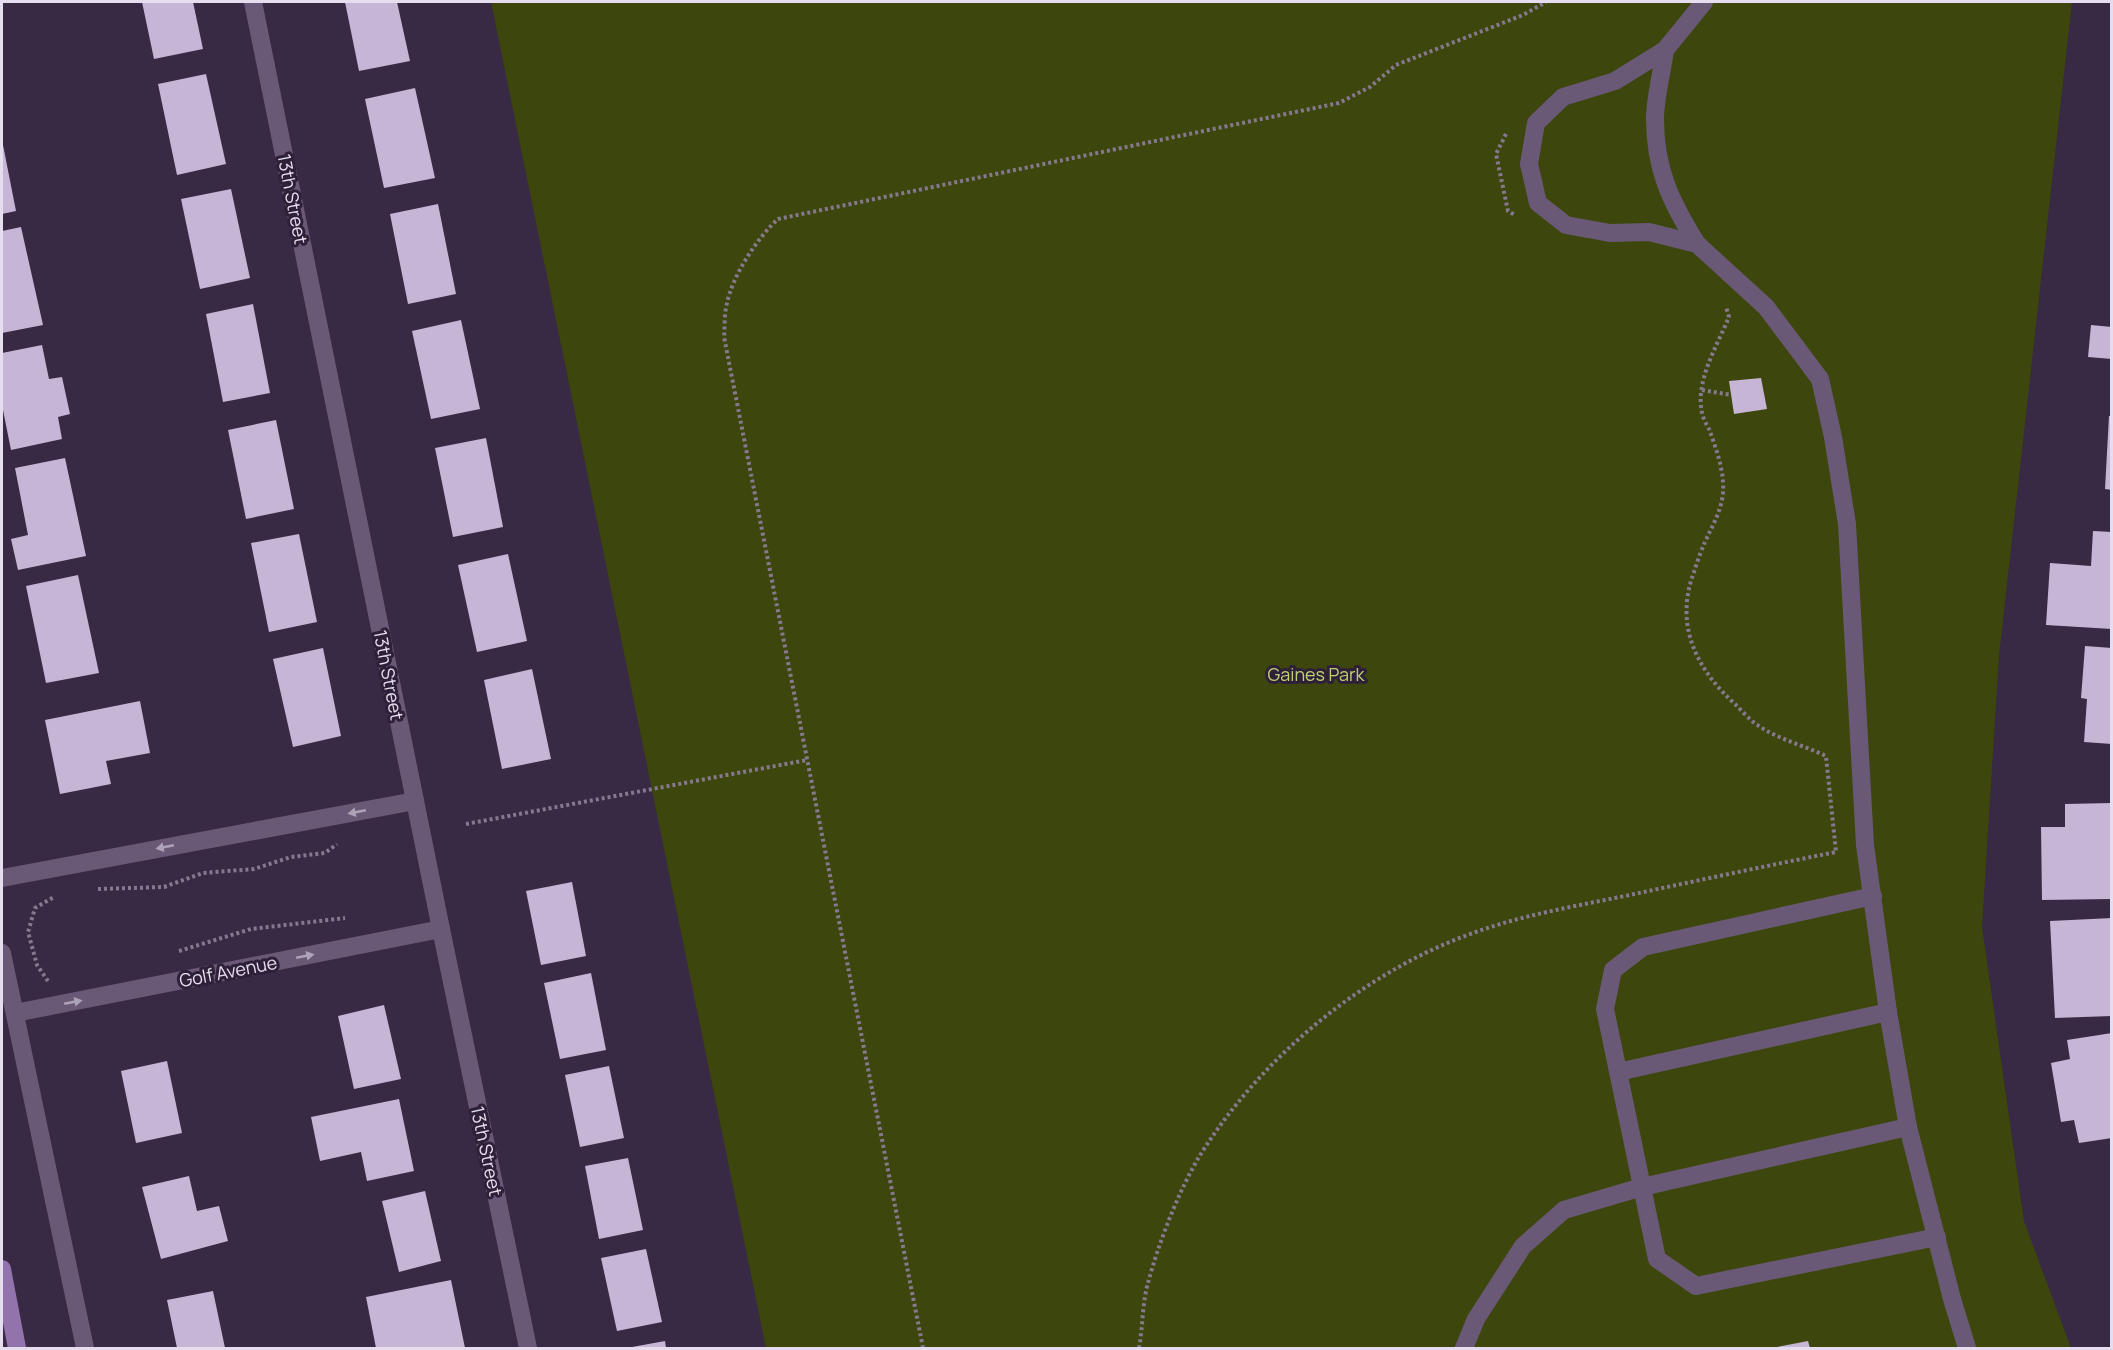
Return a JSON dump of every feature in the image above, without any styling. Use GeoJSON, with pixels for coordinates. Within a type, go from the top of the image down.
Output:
{"type":"FeatureCollection","features":[{"type":"Feature","properties":{"kind":"main road"},"geometry":{"type":"LineString","coordinates":[[2,1269],[17,1348]]}},
{"type":"Feature","properties":{"kind":"street","name":"13th Street"},"geometry":{"type":"LineString","coordinates":[[253,2],[528,1348]]}},
{"type":"Feature","properties":{"kind":"street"},"geometry":{"type":"LineString","coordinates":[[1696,244],[1649,232],[1610,233],[1566,225],[1538,202],[1529,164],[1536,123],[1563,98],[1615,81],[1665,50],[1704,2]]}},
{"type":"Feature","properties":{"kind":"street"},"geometry":{"type":"LineString","coordinates":[[1665,50],[1655,117],[1658,154],[1668,194],[1696,244],[1766,307],[1820,379],[1833,437],[1847,524],[1865,844],[1888,1012],[1908,1127],[1966,1348]]}},
{"type":"Feature","properties":{"kind":"street"},"geometry":{"type":"LineString","coordinates":[[2,878],[415,801]]}},
{"type":"Feature","properties":{"kind":"street"},"geometry":{"type":"LineString","coordinates":[[1873,897],[1643,947],[1613,970],[1605,1009],[1657,1259],[1696,1286],[1937,1237]]}},
{"type":"Feature","properties":{"kind":"street","name":"Golf Avenue"},"geometry":{"type":"LineString","coordinates":[[15,1013],[441,929]]}},
{"type":"Feature","properties":{"kind":"street"},"geometry":{"type":"LineString","coordinates":[[2,953],[85,1348]]}},
{"type":"Feature","properties":{"kind":"street"},"geometry":{"type":"LineString","coordinates":[[1618,1072],[1888,1012]]}},
{"type":"Feature","properties":{"kind":"street"},"geometry":{"type":"LineString","coordinates":[[1464,1348],[1476,1319],[1523,1246],[1564,1210],[1642,1186],[1908,1127]]}},
{"type":"Feature","properties":{"kind":"path"},"geometry":{"type":"LineString","coordinates":[[923,1348],[724,337],[727,303],[737,275],[764,232],[778,219],[1339,103],[1370,87],[1396,65],[1523,15],[1546,2]]}},
{"type":"Feature","properties":{"kind":"path"},"geometry":{"type":"LineString","coordinates":[[1506,133],[1496,154],[1508,211],[1516,216]]}},
{"type":"Feature","properties":{"kind":"path"},"geometry":{"type":"LineString","coordinates":[[1139,1348],[1147,1285],[1165,1232],[1199,1158],[1257,1081],[1295,1041],[1365,988],[1408,961],[1465,936],[1529,916],[1836,852],[1826,756],[1778,736],[1755,723],[1713,684],[1700,663],[1689,634],[1686,610],[1689,586],[1704,543],[1721,511],[1724,482],[1702,414],[1700,397],[1705,377],[1728,317],[1725,303]]}},
{"type":"Feature","properties":{"kind":"path"},"geometry":{"type":"LineString","coordinates":[[1702,390],[1731,395]]}},
{"type":"Feature","properties":{"kind":"path"},"geometry":{"type":"LineString","coordinates":[[466,824],[807,759]]}},
{"type":"Feature","properties":{"kind":"path"},"geometry":{"type":"LineString","coordinates":[[95,889],[164,887],[203,873],[254,869],[291,857],[325,853],[341,842]]}},
{"type":"Feature","properties":{"kind":"path"},"geometry":{"type":"LineString","coordinates":[[51,985],[37,964],[28,932],[35,908],[62,892]]}},
{"type":"Feature","properties":{"kind":"path"},"geometry":{"type":"LineString","coordinates":[[175,952],[251,928],[350,918]]}},
{"type":"Feature","properties":{"kind":"green space","name":"Gaines Park"},"geometry":{"type":"Polygon","coordinates":[[[491,2],[2072,2],[1999,656],[1982,927],[2024,1221],[2071,1348],[766,1348],[491,2]]]}},
{"type":"Feature","properties":{"kind":"building"},"geometry":{"type":"Polygon","coordinates":[[[142,2],[193,2],[203,49],[154,59],[142,2]]]}},
{"type":"Feature","properties":{"kind":"building"},"geometry":{"type":"Polygon","coordinates":[[[345,2],[397,2],[410,61],[359,71],[345,2]]]}},
{"type":"Feature","properties":{"kind":"building"},"geometry":{"type":"Polygon","coordinates":[[[206,74],[226,164],[177,175],[158,84],[206,74]]]}},
{"type":"Feature","properties":{"kind":"building"},"geometry":{"type":"Polygon","coordinates":[[[415,88],[435,178],[384,188],[365,99],[415,88]]]}},
{"type":"Feature","properties":{"kind":"building"},"geometry":{"type":"Polygon","coordinates":[[[2,146],[16,211],[2,214],[2,146]]]}},
{"type":"Feature","properties":{"kind":"building"},"geometry":{"type":"Polygon","coordinates":[[[231,189],[250,278],[200,289],[181,199],[231,189]]]}},
{"type":"Feature","properties":{"kind":"building"},"geometry":{"type":"Polygon","coordinates":[[[438,204],[456,294],[408,304],[390,214],[438,204]]]}},
{"type":"Feature","properties":{"kind":"building"},"geometry":{"type":"Polygon","coordinates":[[[21,227],[43,325],[2,333],[2,231],[21,227]]]}},
{"type":"Feature","properties":{"kind":"building"},"geometry":{"type":"Polygon","coordinates":[[[253,304],[270,393],[223,402],[206,314],[253,304]]]}},
{"type":"Feature","properties":{"kind":"building"},"geometry":{"type":"Polygon","coordinates":[[[461,320],[480,409],[431,419],[412,331],[461,320]]]}},
{"type":"Feature","properties":{"kind":"building"},"geometry":{"type":"Polygon","coordinates":[[[2091,325],[2112,327],[2112,359],[2088,357],[2091,325]]]}},
{"type":"Feature","properties":{"kind":"building"},"geometry":{"type":"Polygon","coordinates":[[[42,345],[49,379],[62,377],[70,414],[58,417],[62,439],[11,450],[2,405],[2,353],[42,345]]]}},
{"type":"Feature","properties":{"kind":"building"},"geometry":{"type":"Polygon","coordinates":[[[1761,378],[1767,409],[1734,414],[1729,381],[1761,378]]]}},
{"type":"Feature","properties":{"kind":"building"},"geometry":{"type":"Polygon","coordinates":[[[2109,416],[2112,416],[2112,490],[2105,489],[2109,416]]]}},
{"type":"Feature","properties":{"kind":"building"},"geometry":{"type":"Polygon","coordinates":[[[276,420],[294,509],[246,519],[228,430],[276,420]]]}},
{"type":"Feature","properties":{"kind":"building"},"geometry":{"type":"Polygon","coordinates":[[[486,438],[503,527],[453,537],[435,448],[486,438]]]}},
{"type":"Feature","properties":{"kind":"building"},"geometry":{"type":"Polygon","coordinates":[[[65,458],[86,556],[18,570],[11,539],[28,535],[15,468],[65,458]]]}},
{"type":"Feature","properties":{"kind":"building"},"geometry":{"type":"Polygon","coordinates":[[[2093,531],[2112,532],[2112,629],[2046,625],[2050,563],[2091,566],[2093,531]]]}},
{"type":"Feature","properties":{"kind":"building"},"geometry":{"type":"Polygon","coordinates":[[[299,534],[317,622],[269,632],[251,543],[299,534]]]}},
{"type":"Feature","properties":{"kind":"building"},"geometry":{"type":"Polygon","coordinates":[[[508,554],[527,641],[477,652],[458,565],[508,554]]]}},
{"type":"Feature","properties":{"kind":"building"},"geometry":{"type":"Polygon","coordinates":[[[78,575],[99,673],[46,683],[26,586],[78,575]]]}},
{"type":"Feature","properties":{"kind":"building"},"geometry":{"type":"Polygon","coordinates":[[[2085,646],[2112,648],[2112,744],[2084,742],[2087,699],[2081,698],[2085,646]]]}},
{"type":"Feature","properties":{"kind":"building"},"geometry":{"type":"Polygon","coordinates":[[[323,648],[341,736],[293,747],[273,659],[323,648]]]}},
{"type":"Feature","properties":{"kind":"building"},"geometry":{"type":"Polygon","coordinates":[[[532,669],[551,759],[502,769],[484,680],[532,669]]]}},
{"type":"Feature","properties":{"kind":"building"},"geometry":{"type":"Polygon","coordinates":[[[140,701],[150,753],[106,761],[111,784],[60,794],[45,720],[140,701]]]}},
{"type":"Feature","properties":{"kind":"building"},"geometry":{"type":"Polygon","coordinates":[[[2112,803],[2112,899],[2042,900],[2041,827],[2065,827],[2065,804],[2112,803]]]}},
{"type":"Feature","properties":{"kind":"building"},"geometry":{"type":"Polygon","coordinates":[[[572,882],[586,956],[541,965],[526,891],[572,882]]]}},
{"type":"Feature","properties":{"kind":"building"},"geometry":{"type":"Polygon","coordinates":[[[2112,918],[2112,1016],[2055,1018],[2050,921],[2112,918]]]}},
{"type":"Feature","properties":{"kind":"building"},"geometry":{"type":"Polygon","coordinates":[[[591,973],[606,1050],[560,1059],[544,983],[591,973]]]}},
{"type":"Feature","properties":{"kind":"building"},"geometry":{"type":"Polygon","coordinates":[[[384,1005],[401,1079],[354,1089],[338,1016],[384,1005]]]}},
{"type":"Feature","properties":{"kind":"building"},"geometry":{"type":"Polygon","coordinates":[[[2112,1033],[2112,1138],[2079,1143],[2074,1120],[2061,1122],[2051,1063],[2070,1059],[2067,1040],[2112,1033]]]}},
{"type":"Feature","properties":{"kind":"building"},"geometry":{"type":"Polygon","coordinates":[[[167,1061],[182,1133],[136,1143],[121,1071],[167,1061]]]}},
{"type":"Feature","properties":{"kind":"building"},"geometry":{"type":"Polygon","coordinates":[[[609,1066],[624,1138],[580,1147],[565,1075],[609,1066]]]}},
{"type":"Feature","properties":{"kind":"building"},"geometry":{"type":"Polygon","coordinates":[[[399,1099],[414,1171],[367,1181],[361,1152],[320,1161],[311,1117],[399,1099]]]}},
{"type":"Feature","properties":{"kind":"building"},"geometry":{"type":"Polygon","coordinates":[[[628,1158],[643,1230],[599,1239],[585,1166],[628,1158]]]}},
{"type":"Feature","properties":{"kind":"building"},"geometry":{"type":"Polygon","coordinates":[[[189,1176],[197,1211],[219,1206],[228,1241],[161,1259],[142,1187],[189,1176]]]}},
{"type":"Feature","properties":{"kind":"building"},"geometry":{"type":"Polygon","coordinates":[[[425,1191],[441,1261],[399,1272],[382,1201],[425,1191]]]}},
{"type":"Feature","properties":{"kind":"building"},"geometry":{"type":"Polygon","coordinates":[[[646,1249],[662,1322],[617,1331],[601,1258],[646,1249]]]}},
{"type":"Feature","properties":{"kind":"building"},"geometry":{"type":"Polygon","coordinates":[[[451,1280],[465,1348],[376,1348],[366,1297],[451,1280]]]}},
{"type":"Feature","properties":{"kind":"building"},"geometry":{"type":"Polygon","coordinates":[[[213,1291],[225,1348],[177,1348],[167,1300],[213,1291]]]}},
{"type":"Feature","properties":{"kind":"building"},"geometry":{"type":"Polygon","coordinates":[[[665,1341],[666,1348],[632,1348],[632,1347],[665,1341]]]}},
{"type":"Feature","properties":{"kind":"building"},"geometry":{"type":"Polygon","coordinates":[[[1808,1341],[1810,1348],[1777,1348],[1777,1347],[1808,1341]]]}}]}
